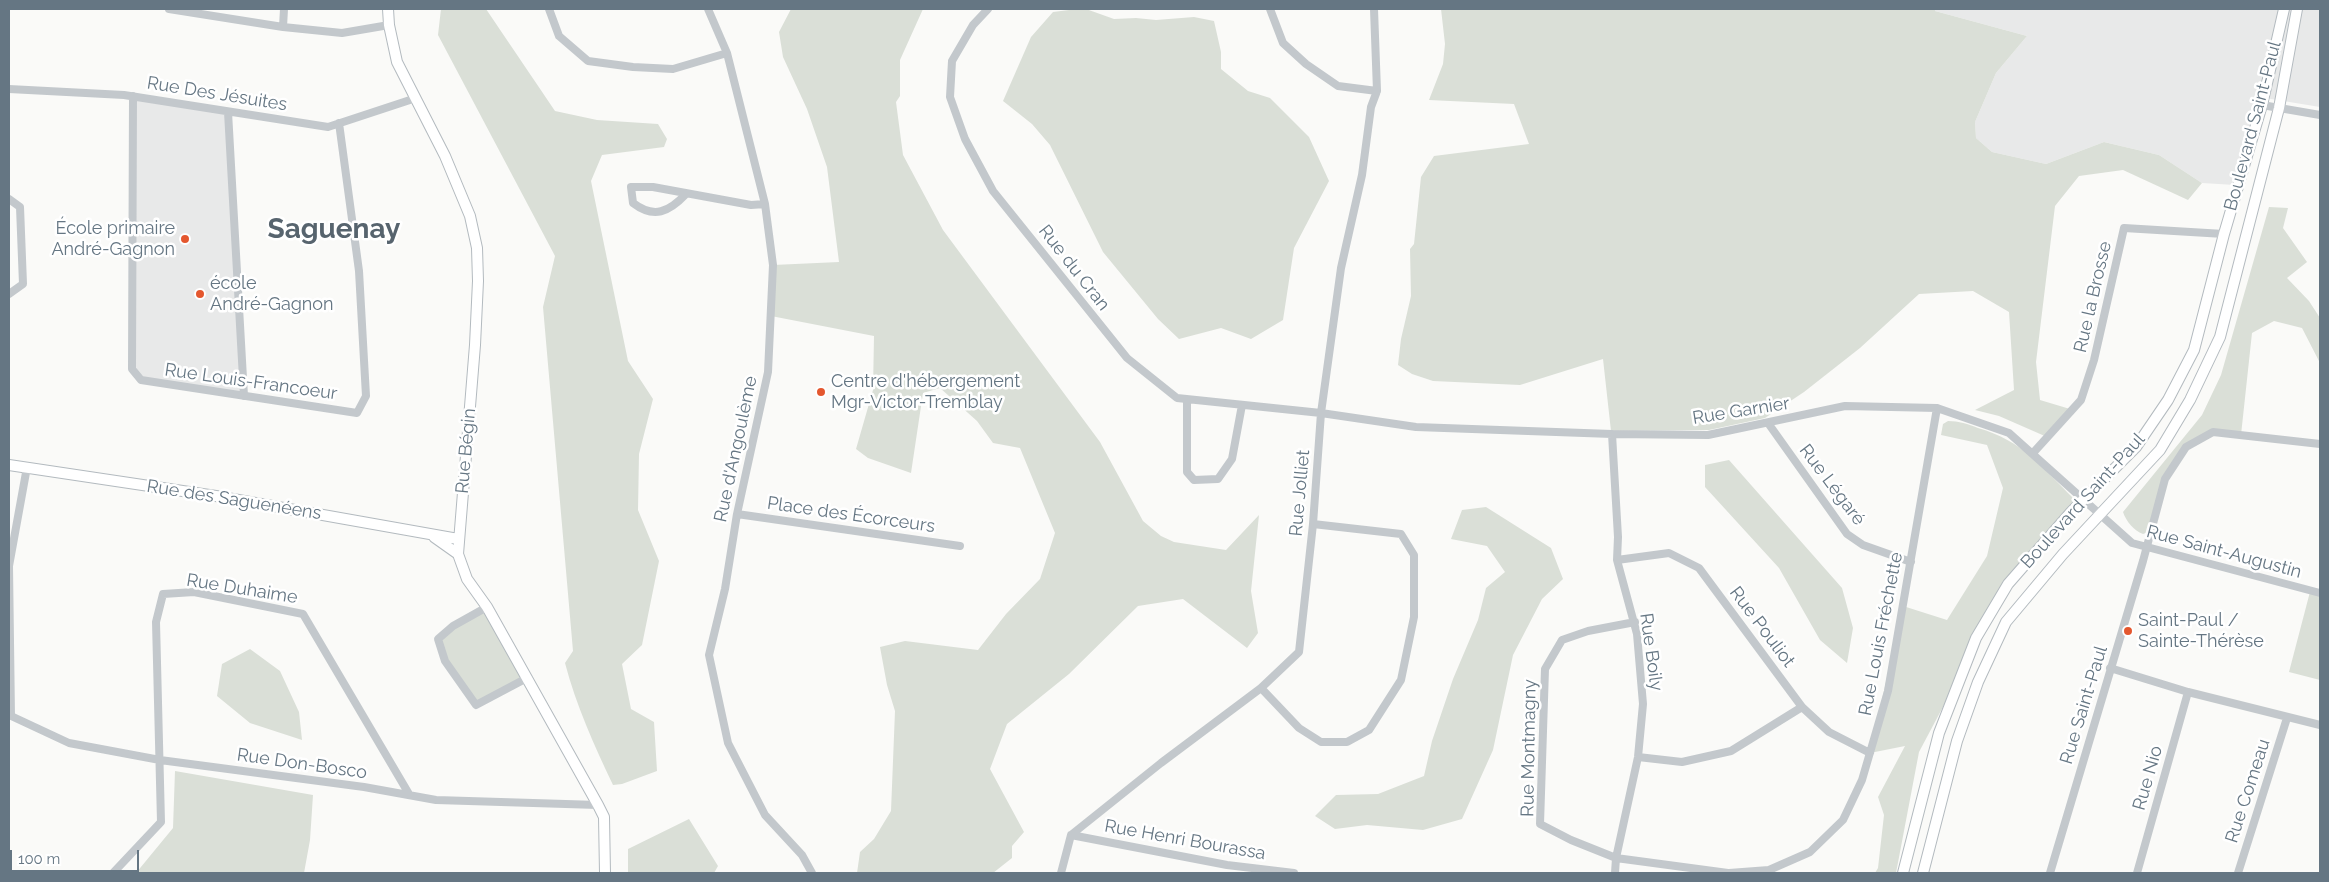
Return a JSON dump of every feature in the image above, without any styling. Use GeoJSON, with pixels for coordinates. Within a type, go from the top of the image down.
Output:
{"type":"FeatureCollection","features":[{"type":"Feature","properties":{"kind":"main road","name":"Rue Bégin"},"geometry":{"type":"LineString","coordinates":[[388,9],[389,25],[397,62],[445,156],[470,216],[477,248],[478,281],[475,345],[458,554],[468,579],[487,607],[528,678],[604,817],[605,873]]}},
{"type":"Feature","properties":{"kind":"main road","name":"Boulevard Saint-Paul"},"geometry":{"type":"LineString","coordinates":[[1903,873],[1940,733],[1976,638],[2008,584],[2079,498],[2136,447],[2168,400],[2194,350],[2224,234],[2262,105],[2284,9]]}},
{"type":"Feature","properties":{"kind":"main road","name":"Boulevard Saint-Paul"},"geometry":{"type":"LineString","coordinates":[[1923,873],[1957,741],[1978,682],[2006,622],[2099,515],[2160,450],[2190,400],[2220,337],[2279,108],[2297,9]]}},
{"type":"Feature","properties":{"kind":"main road","name":"Rue des Saguenéens"},"geometry":{"type":"LineString","coordinates":[[9,465],[216,496],[458,539]]}},
{"type":"Feature","properties":{"kind":"main road"},"geometry":{"type":"LineString","coordinates":[[429,534],[458,554]]}},
{"type":"Feature","properties":{"kind":"street"},"geometry":{"type":"LineString","coordinates":[[170,9],[283,28],[342,33],[389,25]]}},
{"type":"Feature","properties":{"kind":"street"},"geometry":{"type":"LineString","coordinates":[[283,28],[284,9]]}},
{"type":"Feature","properties":{"kind":"street"},"geometry":{"type":"LineString","coordinates":[[549,9],[559,36],[588,61],[633,68],[673,69],[728,53]]}},
{"type":"Feature","properties":{"kind":"street","name":"Rue d'Angoulème"},"geometry":{"type":"LineString","coordinates":[[708,9],[728,53],[764,204],[773,265],[768,372],[709,655],[728,743],[765,815],[802,855],[812,873]]}},
{"type":"Feature","properties":{"kind":"street","name":"Rue du Cran"},"geometry":{"type":"LineString","coordinates":[[988,9],[973,26],[952,61],[950,96],[965,139],[993,190],[1127,358],[1177,398],[1322,413]]}},
{"type":"Feature","properties":{"kind":"street"},"geometry":{"type":"LineString","coordinates":[[1270,9],[1283,43],[1306,64],[1338,86],[1377,91]]}},
{"type":"Feature","properties":{"kind":"street","name":"Rue Jolliet"},"geometry":{"type":"LineString","coordinates":[[1071,834],[1261,688],[1299,652],[1313,524],[1322,413],[1341,268],[1362,175],[1371,107],[1377,91],[1374,9]]}},
{"type":"Feature","properties":{"kind":"street","name":"Rue Des Jésuites"},"geometry":{"type":"LineString","coordinates":[[9,89],[133,96],[328,127],[416,98]]}},
{"type":"Feature","properties":{"kind":"street","name":"Rue Louis-Francoeur"},"geometry":{"type":"LineString","coordinates":[[133,96],[132,369],[141,380],[357,413],[366,396],[359,271],[339,123]]}},
{"type":"Feature","properties":{"kind":"street"},"geometry":{"type":"LineString","coordinates":[[2262,105],[2320,115]]}},
{"type":"Feature","properties":{"kind":"street"},"geometry":{"type":"LineString","coordinates":[[228,112],[244,396]]}},
{"type":"Feature","properties":{"kind":"street"},"geometry":{"type":"LineString","coordinates":[[686,194],[675,205],[663,211],[644,212],[633,203],[630,187],[653,186],[686,194],[751,205],[764,204]]}},
{"type":"Feature","properties":{"kind":"street"},"geometry":{"type":"LineString","coordinates":[[9,199],[20,207],[23,284],[9,294]]}},
{"type":"Feature","properties":{"kind":"street","name":"Rue la Brosse"},"geometry":{"type":"LineString","coordinates":[[2033,453],[2081,400],[2094,360],[2124,228],[2224,234]]}},
{"type":"Feature","properties":{"kind":"street"},"geometry":{"type":"LineString","coordinates":[[1187,400],[1187,472],[1194,480],[1218,479],[1232,459],[1242,405]]}},
{"type":"Feature","properties":{"kind":"street","name":"Rue Garnier"},"geometry":{"type":"LineString","coordinates":[[1322,413],[1416,427],[1612,434],[1708,435],[1845,406],[1936,408],[2009,433],[2033,453],[2079,498]]}},
{"type":"Feature","properties":{"kind":"street","name":"Rue Louis Fréchette"},"geometry":{"type":"LineString","coordinates":[[1616,858],[1728,873],[1769,870],[1810,852],[1843,820],[1862,780],[1888,691],[1936,408]]}},
{"type":"Feature","properties":{"kind":"street","name":"Rue Légaré"},"geometry":{"type":"LineString","coordinates":[[1768,423],[1847,534],[1863,545],[1910,562]]}},
{"type":"Feature","properties":{"kind":"street","name":"Rue Saint-Paul"},"geometry":{"type":"LineString","coordinates":[[2050,873],[2165,479],[2186,447],[2213,432],[2320,444]]}},
{"type":"Feature","properties":{"kind":"street","name":"Rue Boily"},"geometry":{"type":"LineString","coordinates":[[1612,434],[1618,537],[1617,560],[1635,622],[1643,704],[1638,757],[1616,858],[1615,873]]}},
{"type":"Feature","properties":{"kind":"street"},"geometry":{"type":"LineString","coordinates":[[10,716],[9,566],[27,467]]}},
{"type":"Feature","properties":{"kind":"street","name":"Rue Saint-Augustin"},"geometry":{"type":"LineString","coordinates":[[2079,498],[2132,543],[2320,593]]}},
{"type":"Feature","properties":{"kind":"street","name":"Place des Écorceurs"},"geometry":{"type":"LineString","coordinates":[[737,514],[960,546]]}},
{"type":"Feature","properties":{"kind":"street"},"geometry":{"type":"LineString","coordinates":[[1261,688],[1299,728],[1321,742],[1347,742],[1370,730],[1400,680],[1414,617],[1414,555],[1402,534],[1313,524]]}},
{"type":"Feature","properties":{"kind":"street","name":"Rue Pouliot"},"geometry":{"type":"LineString","coordinates":[[1617,560],[1669,553],[1699,568],[1802,707],[1829,732],[1870,753]]}},
{"type":"Feature","properties":{"kind":"street","name":"Rue Duhaime"},"geometry":{"type":"LineString","coordinates":[[160,760],[156,622],[163,594],[194,592],[303,614],[409,794]]}},
{"type":"Feature","properties":{"kind":"street"},"geometry":{"type":"LineString","coordinates":[[487,607],[453,626],[438,639],[446,661],[476,705],[528,678]]}},
{"type":"Feature","properties":{"kind":"street","name":"Rue Montmagny"},"geometry":{"type":"LineString","coordinates":[[1616,858],[1571,840],[1540,824],[1545,669],[1562,640],[1588,631],[1635,622]]}},
{"type":"Feature","properties":{"kind":"street"},"geometry":{"type":"LineString","coordinates":[[2110,668],[2188,692],[2320,725]]}},
{"type":"Feature","properties":{"kind":"street","name":"Rue Nio"},"geometry":{"type":"LineString","coordinates":[[2137,873],[2188,692]]}},
{"type":"Feature","properties":{"kind":"street"},"geometry":{"type":"LineString","coordinates":[[1638,757],[1682,762],[1731,751],[1802,707]]}},
{"type":"Feature","properties":{"kind":"street","name":"Rue Don-Bosco"},"geometry":{"type":"LineString","coordinates":[[10,716],[69,743],[160,760],[409,794],[436,800],[536,801],[598,805]]}},
{"type":"Feature","properties":{"kind":"street","name":"Rue Comeau"},"geometry":{"type":"LineString","coordinates":[[2238,873],[2287,718]]}},
{"type":"Feature","properties":{"kind":"street"},"geometry":{"type":"LineString","coordinates":[[114,873],[161,822],[160,760]]}},
{"type":"Feature","properties":{"kind":"street"},"geometry":{"type":"LineString","coordinates":[[1061,873],[1071,834]]}},
{"type":"Feature","properties":{"kind":"street","name":"Rue Henri Bourassa"},"geometry":{"type":"LineString","coordinates":[[1071,834],[1226,869],[1294,873]]}},
{"type":"Feature","properties":{"kind":"shaded area"},"geometry":{"type":"Polygon","coordinates":[[[441,9],[486,9],[555,111],[597,120],[658,124],[667,139],[664,147],[602,155],[591,181],[628,361],[653,399],[639,454],[638,510],[659,561],[642,645],[622,664],[631,709],[654,722],[657,771],[622,784],[613,785],[586,725],[565,663],[573,651],[543,307],[555,256],[438,35],[441,9]]]}},
{"type":"Feature","properties":{"kind":"shaded area"},"geometry":{"type":"Polygon","coordinates":[[[791,9],[923,9],[900,60],[900,96],[896,102],[903,155],[943,230],[1100,442],[1143,521],[1161,536],[1174,542],[1226,550],[1259,515],[1251,591],[1258,633],[1247,648],[1183,599],[1138,606],[1069,674],[1007,724],[990,769],[1024,832],[1012,846],[1012,858],[993,873],[857,873],[860,852],[874,839],[891,811],[895,711],[887,685],[880,647],[905,641],[978,650],[1006,614],[1040,579],[1055,533],[1020,448],[993,443],[977,421],[940,388],[923,393],[911,473],[868,458],[856,449],[873,390],[874,336],[771,316],[773,265],[839,262],[827,167],[807,109],[783,57],[779,32],[791,9]]]}},
{"type":"Feature","properties":{"kind":"shaded area"},"geometry":{"type":"Polygon","coordinates":[[[1086,9],[1114,19],[1136,18],[1156,20],[1194,17],[1214,21],[1221,52],[1221,69],[1248,91],[1270,98],[1309,137],[1329,181],[1294,248],[1283,320],[1251,339],[1221,328],[1179,339],[1158,319],[1103,252],[1050,145],[1032,124],[1003,101],[1031,37],[1053,12],[1086,9]]]}},
{"type":"Feature","properties":{"kind":"shaded area"},"geometry":{"type":"Polygon","coordinates":[[[1441,9],[1935,9],[1935,11],[2027,36],[1996,73],[1975,122],[1976,138],[1992,152],[2046,164],[2104,142],[2159,155],[2202,183],[2188,200],[2123,170],[2079,176],[2055,206],[2036,362],[2040,400],[2070,409],[2047,437],[1999,416],[1975,410],[2014,390],[2009,312],[1973,291],[1919,294],[1860,348],[1804,392],[1765,418],[1709,430],[1611,431],[1603,359],[1520,385],[1433,381],[1412,374],[1398,365],[1401,339],[1411,296],[1410,249],[1414,244],[1421,177],[1434,156],[1529,144],[1514,104],[1429,100],[1443,64],[1445,44],[1441,9]]]}},
{"type":"Feature","properties":{"kind":"shaded area"},"geometry":{"type":"Polygon","coordinates":[[[1935,9],[2320,9],[2320,107],[2259,97],[2235,185],[2202,183],[2159,155],[2104,142],[2046,164],[1992,152],[1976,138],[1975,122],[1996,73],[2027,36],[1935,11],[1935,9]]]}},
{"type":"Feature","properties":{"kind":"shaded area","name":"École primaire André-Gagnon"},"geometry":{"type":"Polygon","coordinates":[[[131,100],[228,111],[245,397],[138,378],[136,367],[131,100]]]}},
{"type":"Feature","properties":{"kind":"shaded area"},"geometry":{"type":"Polygon","coordinates":[[[2269,207],[2288,208],[2283,228],[2307,262],[2287,278],[2309,301],[2320,318],[2320,363],[2302,328],[2274,321],[2252,333],[2241,435],[2213,432],[2186,447],[2165,479],[2151,531],[2143,534],[2136,531],[2123,512],[2202,415],[2221,375],[2269,207]]]}},
{"type":"Feature","properties":{"kind":"shaded area"},"geometry":{"type":"Polygon","coordinates":[[[1948,421],[1963,423],[1994,433],[2019,447],[2041,465],[2073,498],[2075,505],[1984,619],[1964,654],[1953,688],[1919,752],[1896,873],[1875,873],[1878,868],[1884,815],[1878,797],[1905,746],[1870,753],[1903,606],[1947,620],[1987,556],[2003,488],[1987,445],[1941,435],[1943,424],[1948,421]]]}},
{"type":"Feature","properties":{"kind":"shaded area"},"geometry":{"type":"Polygon","coordinates":[[[1729,460],[1842,588],[1853,628],[1847,663],[1820,640],[1779,568],[1705,487],[1705,465],[1729,460]]]}},
{"type":"Feature","properties":{"kind":"shaded area"},"geometry":{"type":"Polygon","coordinates":[[[1486,507],[1551,548],[1563,579],[1542,599],[1513,655],[1493,750],[1462,819],[1423,830],[1367,825],[1335,829],[1315,816],[1336,795],[1378,794],[1424,776],[1432,741],[1453,679],[1478,620],[1486,588],[1505,572],[1487,546],[1451,539],[1462,510],[1486,507]]]}},
{"type":"Feature","properties":{"kind":"shaded area"},"geometry":{"type":"Polygon","coordinates":[[[2311,588],[2320,590],[2320,680],[2289,672],[2311,588]]]}},
{"type":"Feature","properties":{"kind":"shaded area"},"geometry":{"type":"Polygon","coordinates":[[[487,607],[527,678],[476,705],[445,661],[438,639],[487,607]]]}},
{"type":"Feature","properties":{"kind":"shaded area"},"geometry":{"type":"Polygon","coordinates":[[[250,649],[280,671],[299,712],[302,740],[250,723],[217,696],[222,664],[250,649]]]}},
{"type":"Feature","properties":{"kind":"shaded area"},"geometry":{"type":"Polygon","coordinates":[[[175,771],[313,795],[310,840],[304,873],[136,873],[173,828],[175,771]]]}},
{"type":"Feature","properties":{"kind":"shaded area"},"geometry":{"type":"Polygon","coordinates":[[[689,819],[718,866],[714,873],[628,873],[628,849],[689,819]]]}},
{"type":"Feature","properties":{"kind":"place","name":"École primaire André-Gagnon"},"geometry":{"type":"Point","coordinates":[185,239]}},
{"type":"Feature","properties":{"kind":"place","name":"école André-Gagnon"},"geometry":{"type":"Point","coordinates":[200,294]}},
{"type":"Feature","properties":{"kind":"place","name":"Centre d'hébergement Mgr-Victor-Tremblay"},"geometry":{"type":"Point","coordinates":[821,392]}},
{"type":"Feature","properties":{"kind":"place","name":"Saint-Paul / Sainte-Thérèse"},"geometry":{"type":"Point","coordinates":[2128,631]}},
{"type":"Feature","properties":{"kind":"district","name":"Saguenay"},"geometry":{"type":"Point","coordinates":[334,230]}}]}
